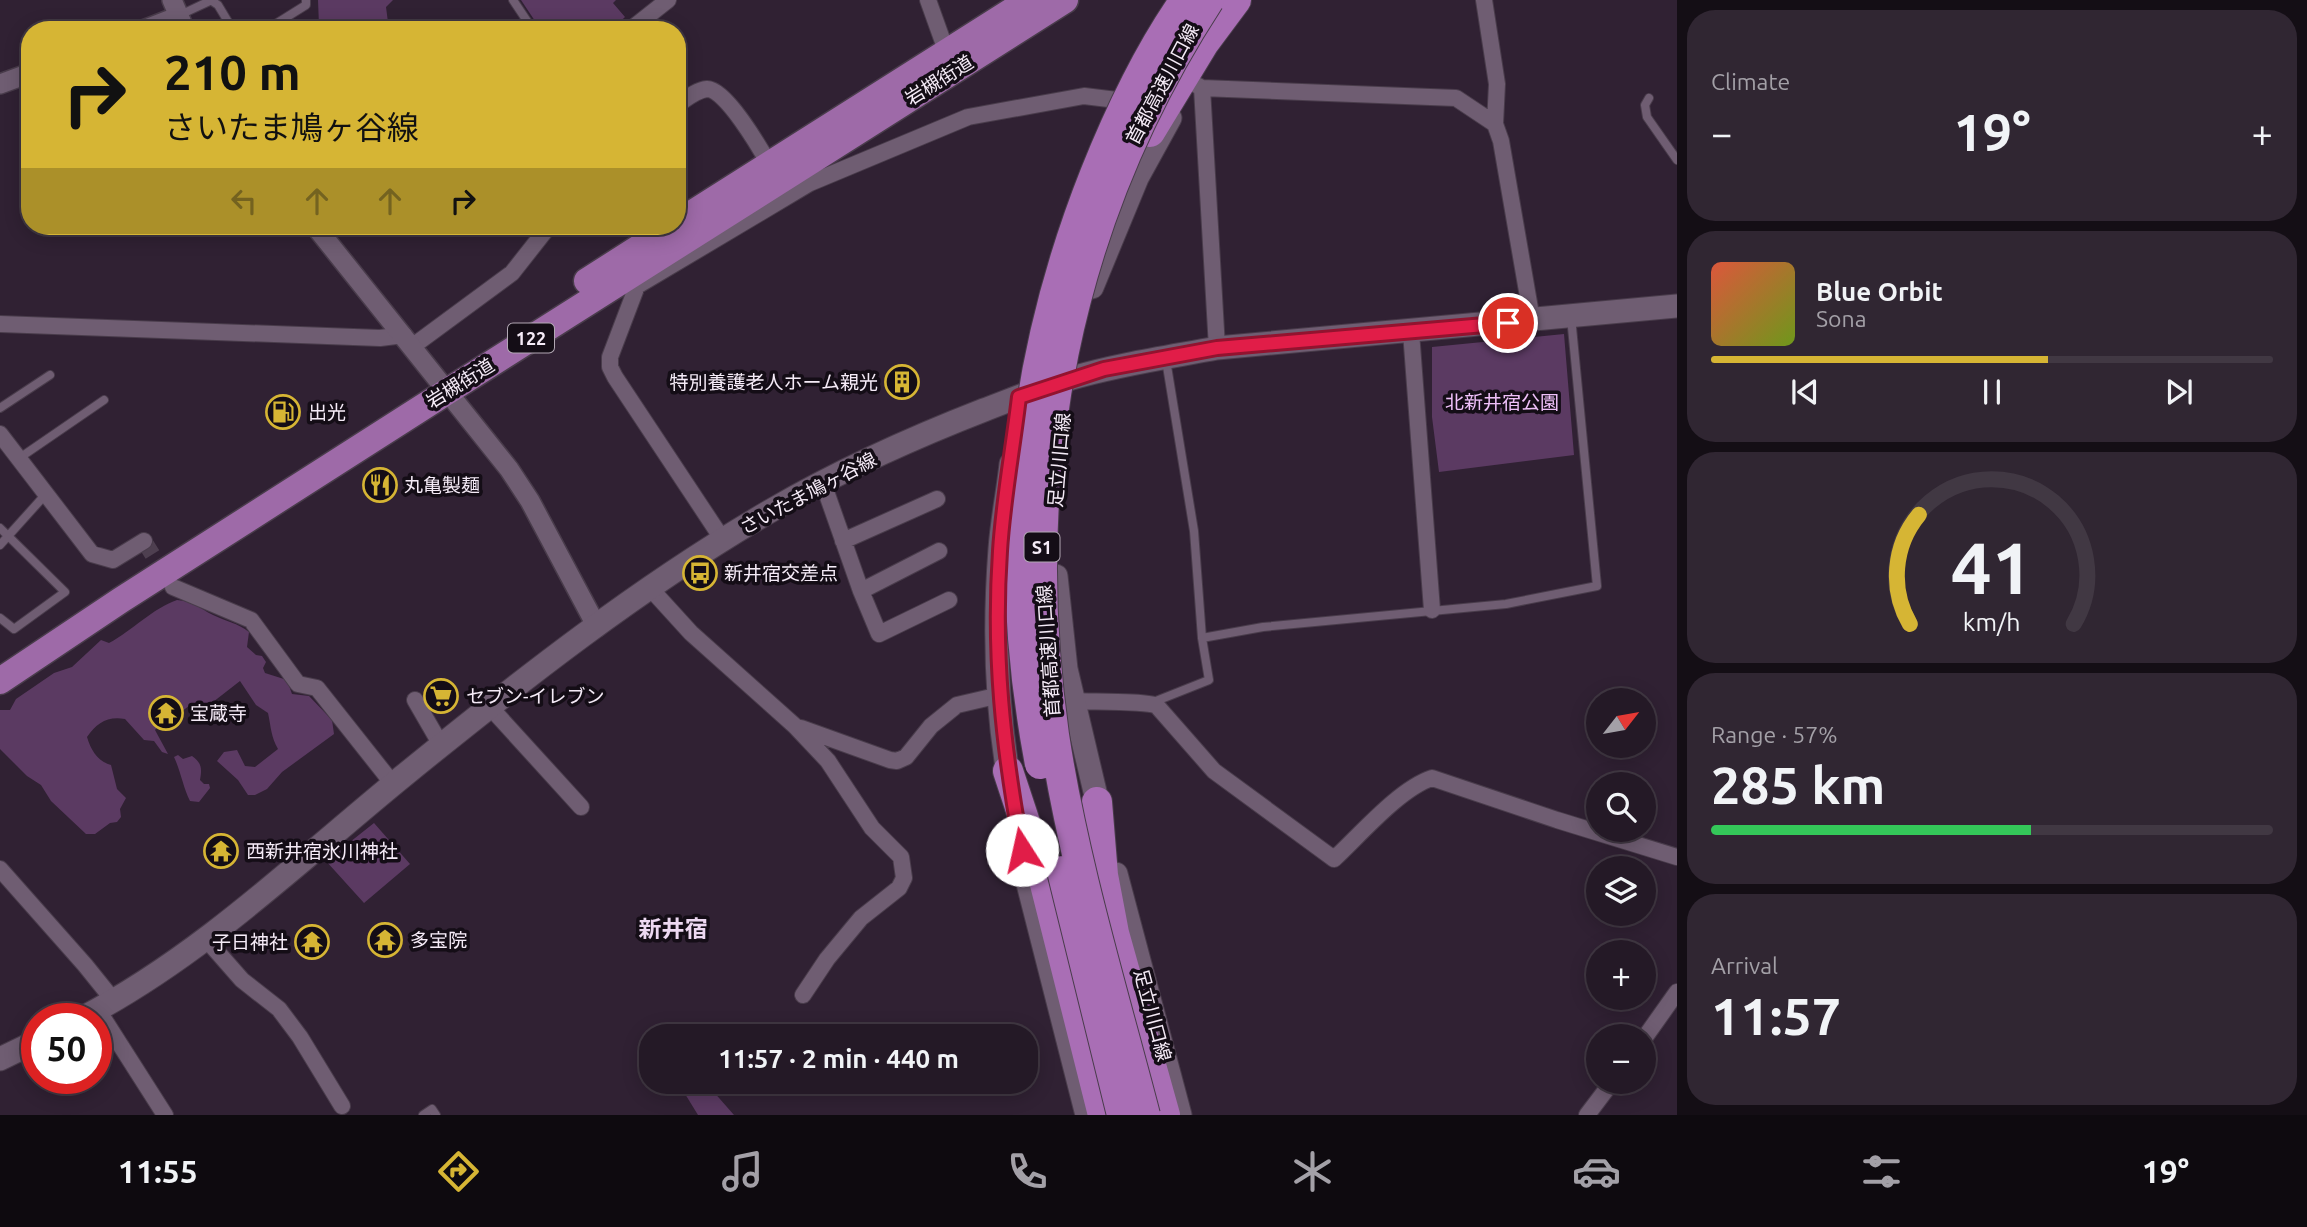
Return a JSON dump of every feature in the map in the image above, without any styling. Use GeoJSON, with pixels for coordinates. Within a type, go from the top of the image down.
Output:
{"type":"FeatureCollection","features":[{"type":"Feature","properties":{"kind":"highway","name":"岩槻街道"},"geometry":{"type":"LineString","coordinates":[[686,217],[1029,0]]}},
{"type":"Feature","properties":{"kind":"highway","name":"岩槻街道"},"geometry":{"type":"LineString","coordinates":[[0,659],[123,578],[443,384],[634,281],[805,174],[1065,0]]}},
{"type":"Feature","properties":{"kind":"highway"},"geometry":{"type":"LineString","coordinates":[[1141,72],[1177,0]]}},
{"type":"Feature","properties":{"kind":"highway","name":"首都高速川口線"},"geometry":{"type":"LineString","coordinates":[[1103,1112],[1073,921],[1030,711],[1021,636],[1020,527],[1028,416],[1035,372],[1060,272],[1080,211],[1102,154],[1141,72],[1185,0]]}},
{"type":"Feature","properties":{"kind":"highway","name":"首都高速川口線"},"geometry":{"type":"LineString","coordinates":[[1145,1115],[1097,931],[1067,804],[1055,737],[1046,666],[1042,512],[1054,398],[1072,314],[1098,223],[1124,156],[1167,69],[1209,0]]}},
{"type":"Feature","properties":{"kind":"highway"},"geometry":{"type":"LineString","coordinates":[[1072,314],[1133,163],[1170,97],[1236,0]]}},
{"type":"Feature","properties":{"kind":"highway","name":"岩槻街道"},"geometry":{"type":"LineString","coordinates":[[0,681],[443,384],[659,235]]}},
{"type":"Feature","properties":{"kind":"highway"},"geometry":{"type":"LineString","coordinates":[[1007,771],[1044,880],[1103,1112]]}},
{"type":"Feature","properties":{"kind":"highway"},"geometry":{"type":"LineString","coordinates":[[1097,802],[1103,875],[1114,933],[1165,1115]]}},
{"type":"Feature","properties":{"kind":"main road"},"geometry":{"type":"LineString","coordinates":[[1007,771],[1000,695],[1000,548],[1019,397],[1032,334],[1059,240],[1117,100],[1171,0]]}},
{"type":"Feature","properties":{"kind":"main road","name":"足立川口線"},"geometry":{"type":"LineString","coordinates":[[1180,1115],[1097,802],[1066,669],[1058,606],[1054,515],[1058,441],[1088,296],[1138,178],[1244,0]]}},
{"type":"Feature","properties":{"kind":"main road","name":"さいたま鳩ヶ谷線"},"geometry":{"type":"LineString","coordinates":[[110,1003],[206,939],[441,745],[597,626],[773,509],[892,449],[1069,379],[1165,357],[1217,348],[1677,306]]}},
{"type":"Feature","properties":{"kind":"main road"},"geometry":{"type":"LineString","coordinates":[[0,1059],[21,1049]]}},
{"type":"Feature","properties":{"kind":"street"},"geometry":{"type":"LineString","coordinates":[[641,21],[667,0]]}},
{"type":"Feature","properties":{"kind":"street"},"geometry":{"type":"LineString","coordinates":[[928,0],[947,53]]}},
{"type":"Feature","properties":{"kind":"street"},"geometry":{"type":"LineString","coordinates":[[1484,0],[1497,84],[1495,124],[1501,141],[1532,320]]}},
{"type":"Feature","properties":{"kind":"street"},"geometry":{"type":"LineString","coordinates":[[0,84],[21,76]]}},
{"type":"Feature","properties":{"kind":"street"},"geometry":{"type":"LineString","coordinates":[[1217,348],[1195,84],[1456,98],[1495,124]]}},
{"type":"Feature","properties":{"kind":"street"},"geometry":{"type":"LineString","coordinates":[[686,99],[708,89],[719,93],[754,137],[769,164]]}},
{"type":"Feature","properties":{"kind":"street"},"geometry":{"type":"LineString","coordinates":[[805,174],[968,117],[1084,96],[1117,100]]}},
{"type":"Feature","properties":{"kind":"street"},"geometry":{"type":"LineString","coordinates":[[322,235],[443,384],[516,480],[597,626]]}},
{"type":"Feature","properties":{"kind":"street"},"geometry":{"type":"LineString","coordinates":[[0,324],[408,340],[512,273],[542,235]]}},
{"type":"Feature","properties":{"kind":"street"},"geometry":{"type":"LineString","coordinates":[[634,281],[610,357],[610,367],[723,540]]}},
{"type":"Feature","properties":{"kind":"street"},"geometry":{"type":"LineString","coordinates":[[1411,332],[1432,610]]}},
{"type":"Feature","properties":{"kind":"street"},"geometry":{"type":"LineString","coordinates":[[0,434],[92,554],[113,560],[144,541]]}},
{"type":"Feature","properties":{"kind":"street"},"geometry":{"type":"LineString","coordinates":[[823,483],[879,634],[949,600]]}},
{"type":"Feature","properties":{"kind":"street"},"geometry":{"type":"LineString","coordinates":[[843,541],[937,499]]}},
{"type":"Feature","properties":{"kind":"street"},"geometry":{"type":"LineString","coordinates":[[861,591],[939,551]]}},
{"type":"Feature","properties":{"kind":"street"},"geometry":{"type":"LineString","coordinates":[[173,587],[251,620],[298,684],[317,688],[394,784]]}},
{"type":"Feature","properties":{"kind":"street"},"geometry":{"type":"LineString","coordinates":[[650,589],[723,663],[795,726],[828,761],[872,828],[901,857],[904,878],[899,888],[861,918],[803,995]]}},
{"type":"Feature","properties":{"kind":"street"},"geometry":{"type":"LineString","coordinates":[[795,726],[897,761],[906,757],[931,726],[957,705],[1000,695]]}},
{"type":"Feature","properties":{"kind":"street"},"geometry":{"type":"LineString","coordinates":[[415,700],[441,745]]}},
{"type":"Feature","properties":{"kind":"street"},"geometry":{"type":"LineString","coordinates":[[1075,701],[1151,703],[1157,706],[1214,771],[1334,859],[1402,795],[1421,781],[1432,778],[1677,857]]}},
{"type":"Feature","properties":{"kind":"street"},"geometry":{"type":"LineString","coordinates":[[490,707],[581,807]]}},
{"type":"Feature","properties":{"kind":"street"},"geometry":{"type":"LineString","coordinates":[[0,869],[85,965],[96,1003]]}},
{"type":"Feature","properties":{"kind":"street"},"geometry":{"type":"LineString","coordinates":[[206,939],[242,980],[279,1009],[346,1110]]}},
{"type":"Feature","properties":{"kind":"street"},"geometry":{"type":"LineString","coordinates":[[1654,1024],[1677,992]]}},
{"type":"Feature","properties":{"kind":"street"},"geometry":{"type":"LineString","coordinates":[[112,1032],[165,1115]]}},
{"type":"Feature","properties":{"kind":"street"},"geometry":{"type":"LineString","coordinates":[[1587,1115],[1603,1094]]}},
{"type":"Feature","properties":{"kind":"lane"},"geometry":{"type":"LineString","coordinates":[[179,15],[212,0],[228,21]]}},
{"type":"Feature","properties":{"kind":"lane"},"geometry":{"type":"LineString","coordinates":[[280,21],[306,5],[306,0]]}},
{"type":"Feature","properties":{"kind":"lane"},"geometry":{"type":"LineString","coordinates":[[513,0],[527,21]]}},
{"type":"Feature","properties":{"kind":"lane"},"geometry":{"type":"LineString","coordinates":[[1649,98],[1645,105],[1647,117],[1677,160]]}},
{"type":"Feature","properties":{"kind":"lane"},"geometry":{"type":"LineString","coordinates":[[1202,638],[1263,627],[1506,604],[1597,586],[1571,316]]}},
{"type":"Feature","properties":{"kind":"lane"},"geometry":{"type":"LineString","coordinates":[[1151,703],[1209,680],[1202,638],[1194,531],[1165,357]]}},
{"type":"Feature","properties":{"kind":"lane"},"geometry":{"type":"LineString","coordinates":[[0,408],[50,375]]}},
{"type":"Feature","properties":{"kind":"lane"},"geometry":{"type":"LineString","coordinates":[[18,459],[104,400]]}},
{"type":"Feature","properties":{"kind":"lane"},"geometry":{"type":"LineString","coordinates":[[0,545],[45,495]]}},
{"type":"Feature","properties":{"kind":"lane"},"geometry":{"type":"LineString","coordinates":[[0,528],[65,592],[14,629],[0,618]]}},
{"type":"Feature","properties":{"kind":"lane"},"geometry":{"type":"LineString","coordinates":[[423,1115],[432,1110],[436,1115]]}},
{"type":"Feature","properties":{"kind":"green space"},"geometry":{"type":"Polygon","coordinates":[[[318,0],[393,0],[386,7],[388,21],[319,21],[318,0]]]}},
{"type":"Feature","properties":{"kind":"green space"},"geometry":{"type":"Polygon","coordinates":[[[521,0],[616,0],[613,3],[625,17],[621,21],[535,21],[521,0]]]}},
{"type":"Feature","properties":{"kind":"green space","name":"北新井宿公園"},"geometry":{"type":"Polygon","coordinates":[[[1564,334],[1574,455],[1439,472],[1432,417],[1432,347],[1564,334]]]}},
{"type":"Feature","properties":{"kind":"green space","name":"宝蔵寺"},"geometry":{"type":"Polygon","coordinates":[[[177,600],[192,603],[249,632],[247,647],[256,655],[262,656],[266,662],[263,668],[265,673],[287,680],[292,694],[309,696],[332,720],[334,734],[282,772],[267,789],[255,795],[248,795],[238,780],[217,761],[224,752],[237,750],[245,766],[255,767],[278,749],[268,713],[256,705],[240,681],[204,709],[204,718],[199,717],[189,706],[170,720],[162,721],[155,730],[168,754],[162,752],[154,741],[144,740],[125,719],[108,720],[99,724],[87,737],[95,754],[111,765],[117,789],[126,798],[117,822],[110,823],[95,834],[86,834],[51,801],[41,785],[27,776],[0,749],[0,710],[10,710],[16,699],[54,673],[72,667],[101,640],[109,643],[159,608],[177,600]]]}},
{"type":"Feature","properties":{"kind":"green space"},"geometry":{"type":"Polygon","coordinates":[[[178,755],[183,759],[192,756],[198,761],[200,780],[209,784],[210,788],[199,802],[190,801],[174,757],[178,755]]]}},
{"type":"Feature","properties":{"kind":"green space"},"geometry":{"type":"Polygon","coordinates":[[[374,823],[410,864],[364,903],[326,861],[374,823]]]}},
{"type":"Feature","properties":{"kind":"green space"},"geometry":{"type":"Polygon","coordinates":[[[685,1094],[716,1094],[734,1115],[698,1115],[685,1094]]]}},
{"type":"Feature","properties":{"kind":"tunnel"},"geometry":{"type":"LineString","coordinates":[[144,541],[167,578]]}},
{"type":"Feature","properties":{"kind":"place","name":"特別養護老人ホーム親光"},"geometry":{"type":"Point","coordinates":[902,382]}},
{"type":"Feature","properties":{"kind":"place","name":"出光"},"geometry":{"type":"Point","coordinates":[283,412]}},
{"type":"Feature","properties":{"kind":"place","name":"丸亀製麺"},"geometry":{"type":"Point","coordinates":[380,485]}},
{"type":"Feature","properties":{"kind":"place","name":"新井宿交差点"},"geometry":{"type":"Point","coordinates":[700,573]}},
{"type":"Feature","properties":{"kind":"place","name":"セブン-イレブン"},"geometry":{"type":"Point","coordinates":[441,696]}},
{"type":"Feature","properties":{"kind":"place","name":"宝蔵寺"},"geometry":{"type":"Point","coordinates":[166,713]}},
{"type":"Feature","properties":{"kind":"place","name":"西新井宿氷川神社"},"geometry":{"type":"Point","coordinates":[221,851]}},
{"type":"Feature","properties":{"kind":"place","name":"多宝院"},"geometry":{"type":"Point","coordinates":[385,940]}},
{"type":"Feature","properties":{"kind":"place","name":"子日神社"},"geometry":{"type":"Point","coordinates":[312,942]}},
{"type":"Feature","properties":{"kind":"district","name":"新井宿"},"geometry":{"type":"Point","coordinates":[673,928]}},
{"type":"Feature","properties":{"kind":"route"},"geometry":{"type":"LineString","coordinates":[[1022,850],[1007,771],[998,678],[1000,548],[1019,397],[1104,369],[1217,348],[1508,323]]}}]}
